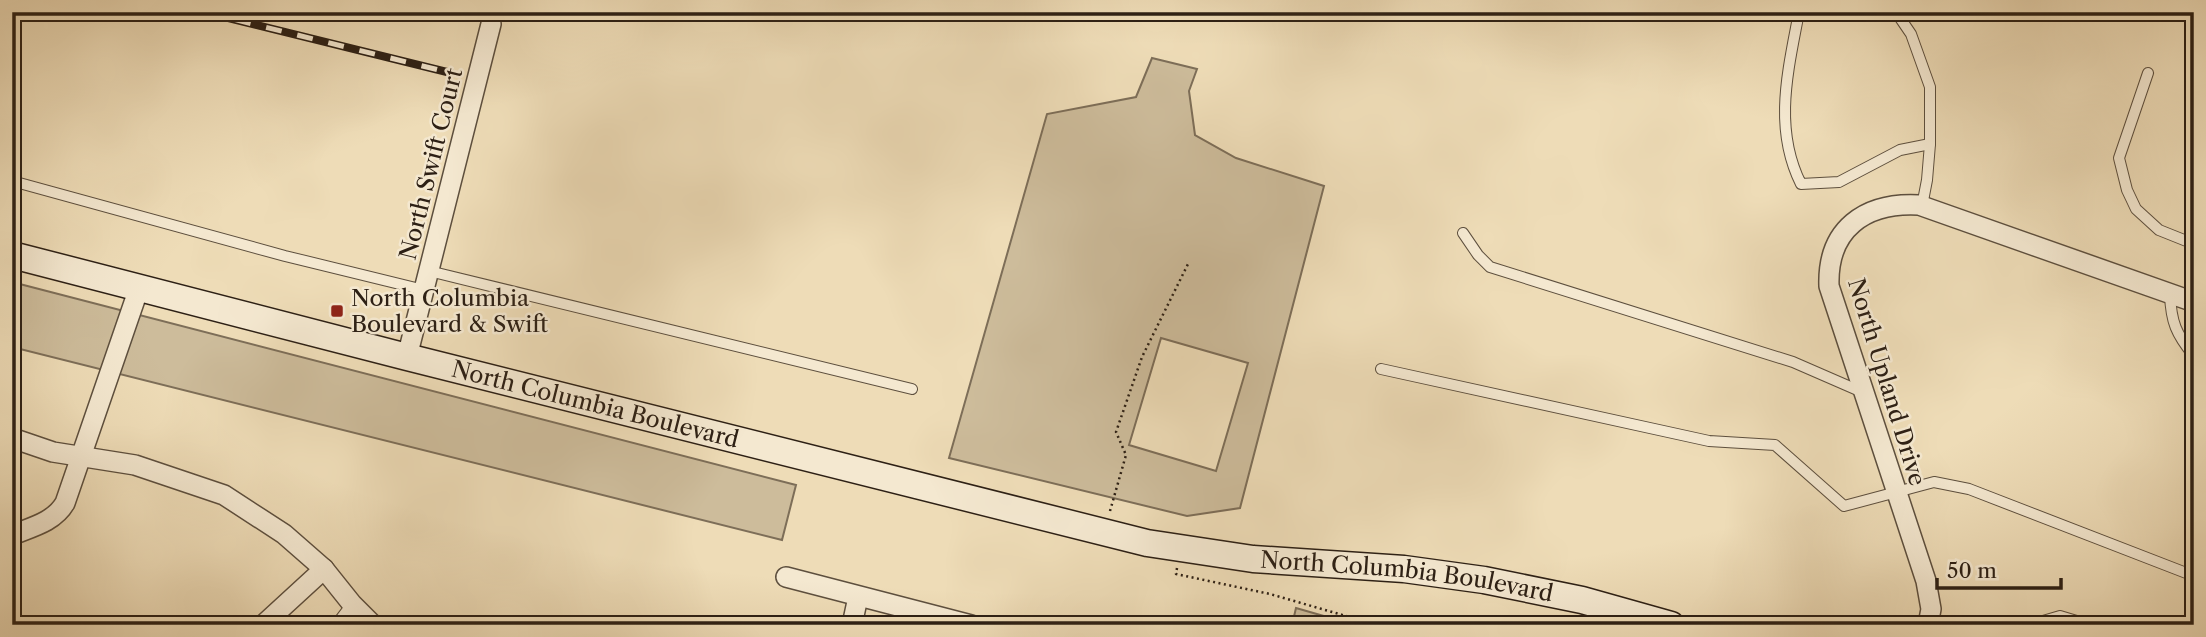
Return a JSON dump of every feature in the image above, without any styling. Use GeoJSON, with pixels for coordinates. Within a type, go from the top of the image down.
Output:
{"type":"FeatureCollection","features":[{"type":"Feature","properties":{"kind":"main road","name":"North Columbia Boulevard"},"geometry":{"type":"LineString","coordinates":[[12,255],[1102,532],[1180,549],[1294,563],[1404,569],[1484,580],[1582,600],[1671,625]]}},
{"type":"Feature","properties":{"kind":"street","name":"North Swift Court"},"geometry":{"type":"LineString","coordinates":[[407,357],[491,24]]}},
{"type":"Feature","properties":{"kind":"street","name":"North Upland Drive"},"geometry":{"type":"LineString","coordinates":[[1928,625],[1931,609],[1926,581],[1829,286],[1832,256],[1848,228],[1865,214],[1881,207],[1899,204],[1922,206],[2194,302]]}},
{"type":"Feature","properties":{"kind":"street"},"geometry":{"type":"LineString","coordinates":[[12,535],[48,521],[59,513],[139,288]]}},
{"type":"Feature","properties":{"kind":"street"},"geometry":{"type":"LineString","coordinates":[[12,438],[53,452],[135,465],[224,495],[284,534],[324,569],[373,625]]}},
{"type":"Feature","properties":{"kind":"street"},"geometry":{"type":"LineString","coordinates":[[263,625],[324,569]]}},
{"type":"Feature","properties":{"kind":"street"},"geometry":{"type":"LineString","coordinates":[[786,577],[971,625]]}},
{"type":"Feature","properties":{"kind":"street"},"geometry":{"type":"LineString","coordinates":[[852,625],[858,597]]}},
{"type":"Feature","properties":{"kind":"lane"},"geometry":{"type":"LineString","coordinates":[[1799,12],[1784,90],[1791,165],[1801,184],[1839,182],[1900,150],[1930,144]]}},
{"type":"Feature","properties":{"kind":"lane"},"geometry":{"type":"LineString","coordinates":[[1896,12],[1911,34],[1930,87],[1930,144],[1922,206]]}},
{"type":"Feature","properties":{"kind":"lane"},"geometry":{"type":"LineString","coordinates":[[2148,73],[2119,158],[2127,190],[2136,209],[2159,230],[2194,244]]}},
{"type":"Feature","properties":{"kind":"lane"},"geometry":{"type":"LineString","coordinates":[[12,181],[285,256],[427,280],[912,389]]}},
{"type":"Feature","properties":{"kind":"lane"},"geometry":{"type":"LineString","coordinates":[[1463,233],[1490,267],[1793,362],[1863,392]]}},
{"type":"Feature","properties":{"kind":"lane"},"geometry":{"type":"LineString","coordinates":[[2170,294],[2171,318],[2180,339],[2194,356]]}},
{"type":"Feature","properties":{"kind":"lane"},"geometry":{"type":"LineString","coordinates":[[1381,369],[1709,441],[1775,445],[1817,485],[1844,506],[1934,482],[1969,489],[2194,576]]}},
{"type":"Feature","properties":{"kind":"lane"},"geometry":{"type":"LineString","coordinates":[[337,625],[352,604]]}},
{"type":"Feature","properties":{"kind":"lane"},"geometry":{"type":"LineString","coordinates":[[2029,625],[2060,616],[2090,625]]}},
{"type":"Feature","properties":{"kind":"path"},"geometry":{"type":"LineString","coordinates":[[1102,532],[1126,455],[1116,432],[1142,357],[1188,264]]}},
{"type":"Feature","properties":{"kind":"path","name":"North Columbia Boulevard"},"geometry":{"type":"LineString","coordinates":[[1180,549],[1176,574],[1270,594],[1377,625]]}},
{"type":"Feature","properties":{"kind":"path","name":"North Columbia Boulevard"},"geometry":{"type":"LineString","coordinates":[[1405,625],[1424,620],[1425,625]]}},
{"type":"Feature","properties":{"kind":"shaded area"},"geometry":{"type":"Polygon","coordinates":[[[1152,58],[1197,69],[1189,91],[1195,135],[1236,158],[1324,186],[1240,508],[1187,516],[949,458],[1047,114],[1136,97],[1152,58]],[[1161,338],[1129,445],[1216,471],[1248,363],[1161,338]]]}},
{"type":"Feature","properties":{"kind":"shaded area"},"geometry":{"type":"Polygon","coordinates":[[[12,282],[796,485],[782,540],[12,347],[12,282]]]}},
{"type":"Feature","properties":{"kind":"shaded area"},"geometry":{"type":"Polygon","coordinates":[[[1296,608],[1355,625],[1292,625],[1296,608]]]}},
{"type":"Feature","properties":{"kind":"railway"},"geometry":{"type":"LineString","coordinates":[[204,12],[451,73]]}},
{"type":"Feature","properties":{"kind":"place","name":"North Columbia Boulevard & Swift"},"geometry":{"type":"Point","coordinates":[337,311]}}]}
